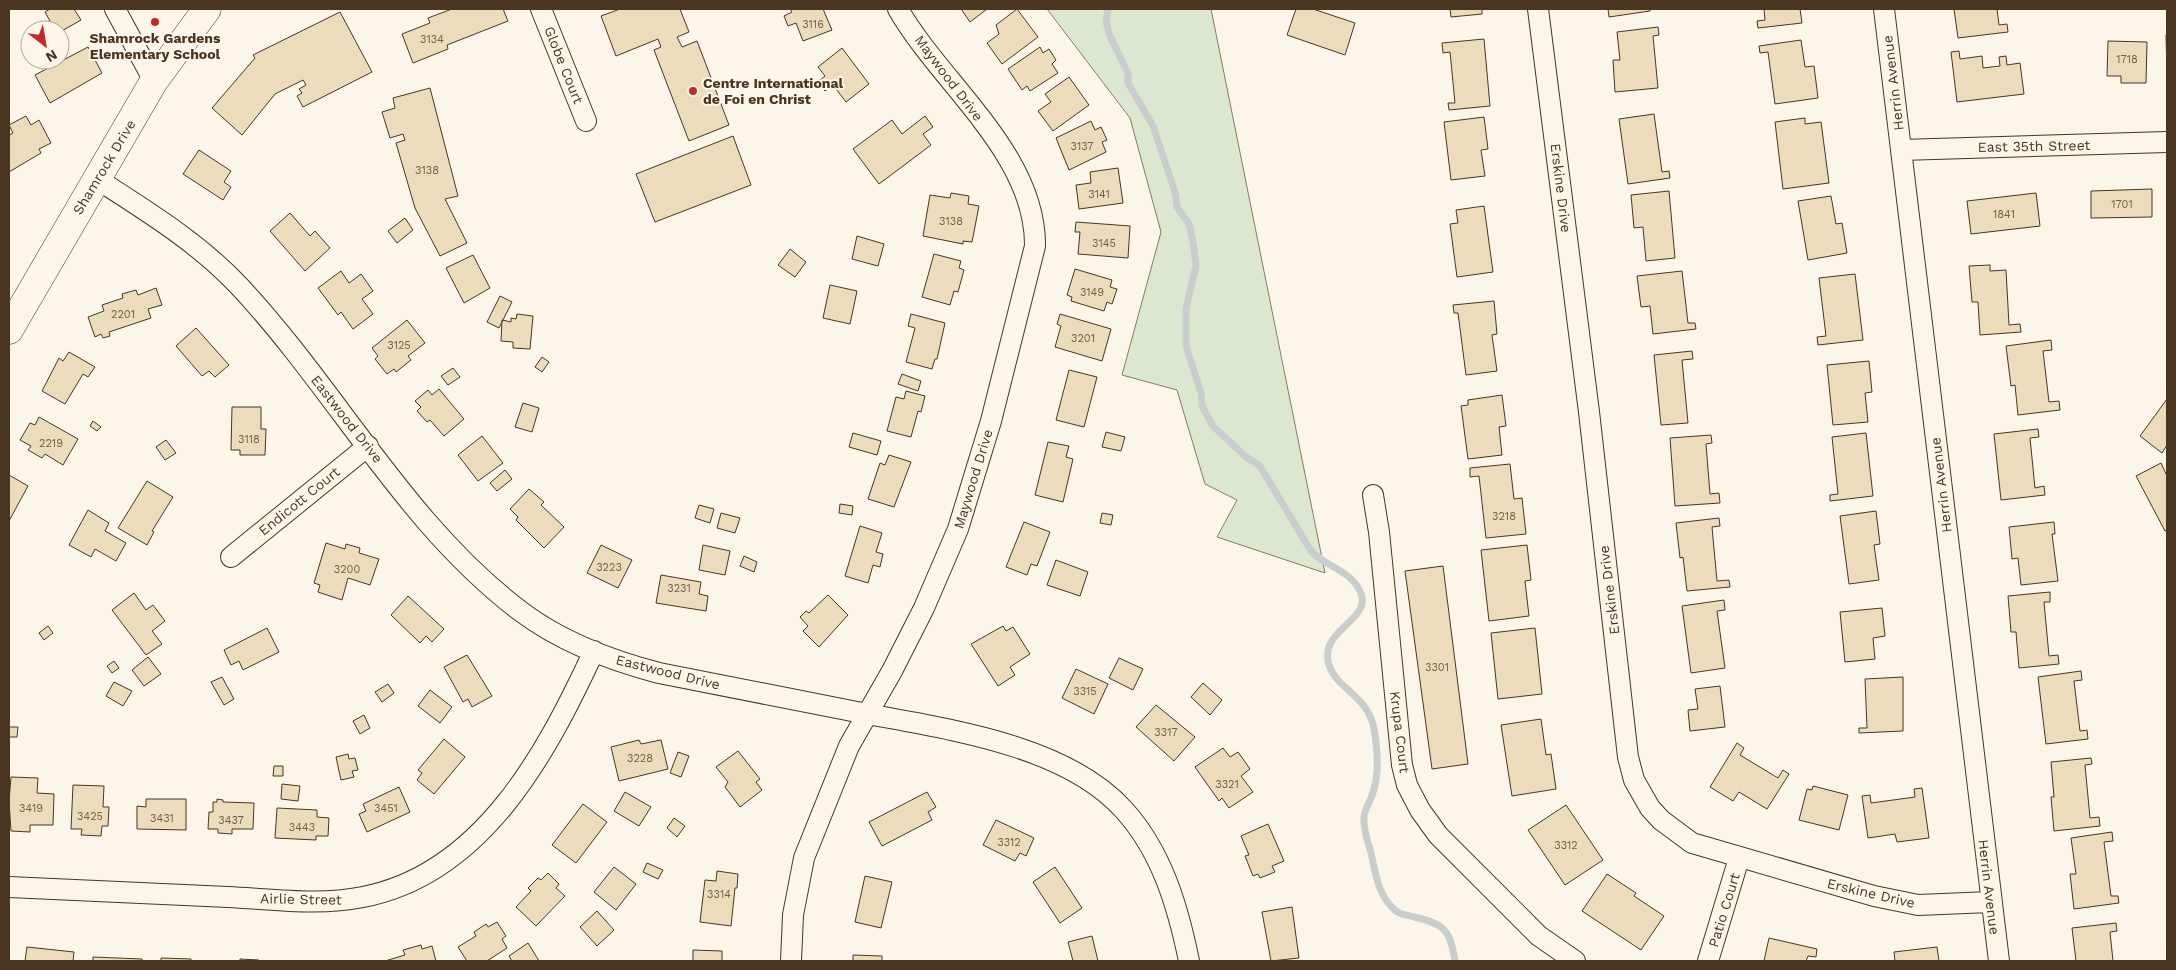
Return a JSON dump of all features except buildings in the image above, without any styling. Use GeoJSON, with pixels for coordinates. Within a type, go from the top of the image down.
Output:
{"type":"FeatureCollection","features":[{"type":"Feature","properties":{"kind":"street"},"geometry":{"type":"LineString","coordinates":[[115,9],[154,82]]}},
{"type":"Feature","properties":{"kind":"street","name":"Shamrock Drive"},"geometry":{"type":"LineString","coordinates":[[9,330],[154,82],[207,9]]}},
{"type":"Feature","properties":{"kind":"street","name":"Globe Court"},"geometry":{"type":"LineString","coordinates":[[541,9],[586,121]]}},
{"type":"Feature","properties":{"kind":"street","name":"Maywood Drive"},"geometry":{"type":"LineString","coordinates":[[791,961],[793,915],[804,858],[849,746],[924,608],[958,529],[991,421],[1035,246],[1035,231],[1027,196],[1010,160],[898,9]]}},
{"type":"Feature","properties":{"kind":"street","name":"Erskine Drive"},"geometry":{"type":"LineString","coordinates":[[1538,9],[1589,412],[1629,761],[1634,780],[1650,808],[1661,820],[1692,842],[1739,858],[1874,896],[1918,905],[1990,902]]}},
{"type":"Feature","properties":{"kind":"street","name":"Herrin Avenue"},"geometry":{"type":"LineString","coordinates":[[1884,9],[1990,902],[1999,961]]}},
{"type":"Feature","properties":{"kind":"street","name":"East 35th Street"},"geometry":{"type":"LineString","coordinates":[[1901,150],[2167,142]]}},
{"type":"Feature","properties":{"kind":"street","name":"Eastwood Drive"},"geometry":{"type":"LineString","coordinates":[[98,179],[173,228],[199,248],[239,286],[297,354],[425,519],[478,576],[524,614],[594,652],[626,664],[659,673],[868,714],[1028,750],[1059,762],[1098,786],[1124,810],[1155,856],[1173,895],[1189,961]]}},
{"type":"Feature","properties":{"kind":"street","name":"Endicott Court"},"geometry":{"type":"LineString","coordinates":[[231,557],[368,446]]}},
{"type":"Feature","properties":{"kind":"street","name":"Krupa Court"},"geometry":{"type":"LineString","coordinates":[[1373,495],[1379,532],[1402,766],[1407,785],[1420,810],[1438,835],[1539,936],[1575,961]]}},
{"type":"Feature","properties":{"kind":"street","name":"Airlie Street"},"geometry":{"type":"LineString","coordinates":[[9,887],[331,901],[388,892],[434,870],[456,855],[480,833],[515,790],[551,737],[594,652]]}},
{"type":"Feature","properties":{"kind":"street","name":"Patio Court"},"geometry":{"type":"LineString","coordinates":[[1708,961],[1739,858]]}},
{"type":"Feature","properties":{"kind":"green space"},"geometry":{"type":"Polygon","coordinates":[[[1047,9],[1211,9],[1325,573],[1217,537],[1237,500],[1205,484],[1177,390],[1122,375],[1161,232],[1130,118],[1047,9]]]}},
{"type":"Feature","properties":{"kind":"waterway"},"geometry":{"type":"LineString","coordinates":[[1108,9],[1106,21],[1109,34],[1128,73],[1128,83],[1153,126],[1175,192],[1177,207],[1189,224],[1196,266],[1186,308],[1186,346],[1201,393],[1202,406],[1213,426],[1246,457],[1260,466],[1311,551],[1323,561],[1344,573],[1360,591],[1362,601],[1360,609],[1332,640],[1328,650],[1328,661],[1336,678],[1365,707],[1374,728],[1377,751],[1377,775],[1372,796],[1364,815],[1364,826],[1376,877],[1385,899],[1396,911],[1433,922],[1444,930],[1451,942],[1455,961]]}},
{"type":"Feature","properties":{"kind":"place","name":"Shamrock Gardens Elementary School"},"geometry":{"type":"Point","coordinates":[155,22]}},
{"type":"Feature","properties":{"kind":"place","name":"Centre International de Foi en Christ"},"geometry":{"type":"Point","coordinates":[693,91]}}]}
